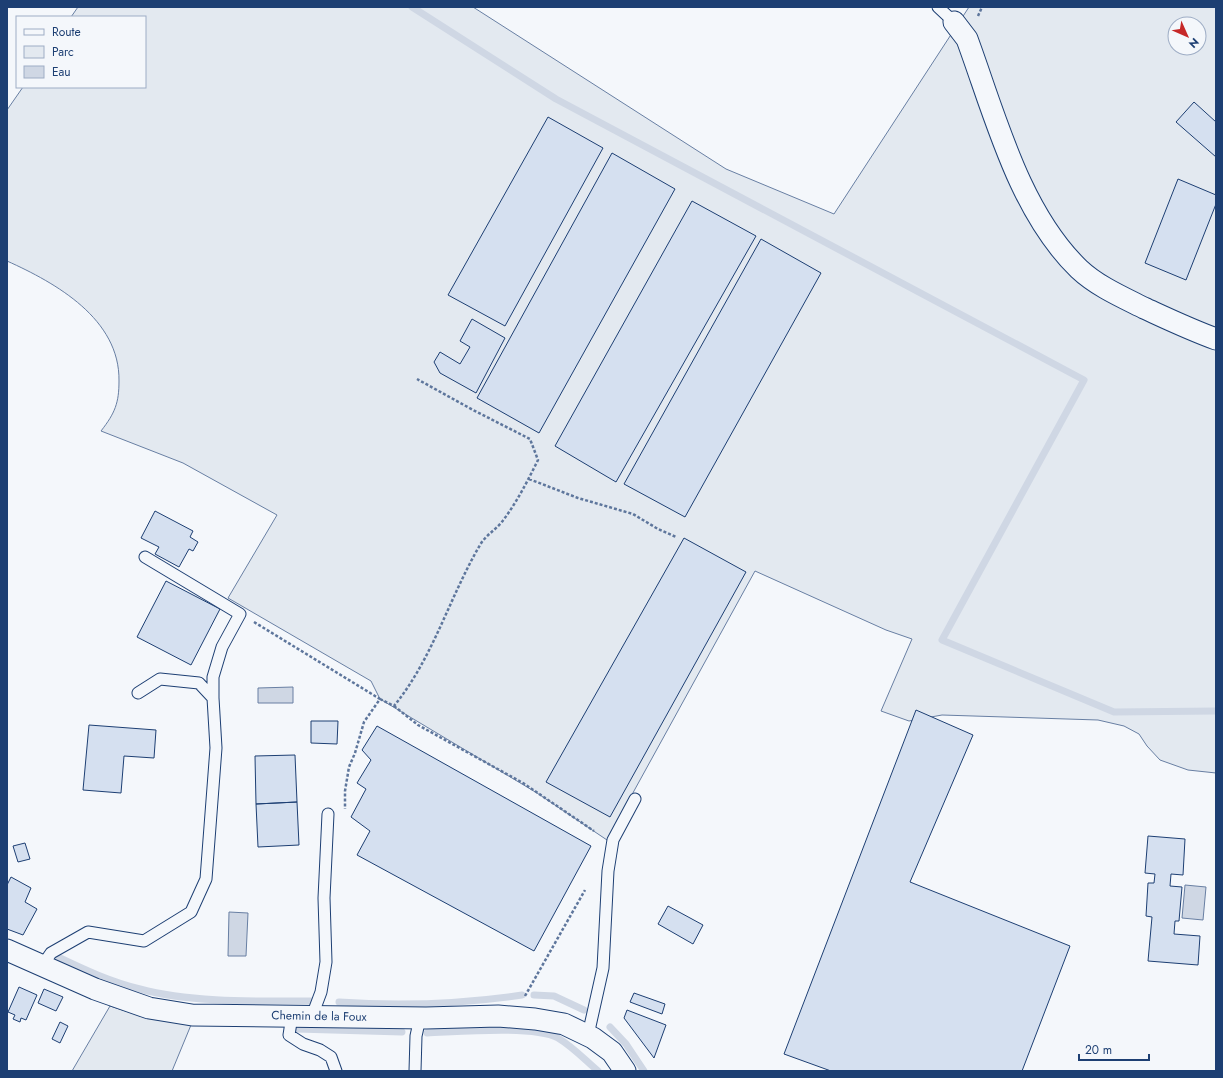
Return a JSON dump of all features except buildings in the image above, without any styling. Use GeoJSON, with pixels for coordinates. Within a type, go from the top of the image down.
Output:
{"type":"FeatureCollection","features":[{"type":"Feature","properties":{"kind":"street"},"geometry":{"type":"LineString","coordinates":[[954,22],[967,39],[1016,174],[1040,221],[1060,247],[1080,269],[1114,293],[1191,330],[1216,339]]}},
{"type":"Feature","properties":{"kind":"street","name":"Chemin de la Foux"},"geometry":{"type":"LineString","coordinates":[[7,950],[95,989],[149,1008],[192,1015],[420,1018],[498,1016],[564,1024],[588,1035],[612,1052],[625,1071]]}},
{"type":"Feature","properties":{"kind":"lane"},"geometry":{"type":"LineString","coordinates":[[938,7],[954,22]]}},
{"type":"Feature","properties":{"kind":"lane"},"geometry":{"type":"LineString","coordinates":[[42,966],[51,952],[88,932],[144,941],[191,912],[206,879],[216,748],[212,677],[222,648],[240,614],[145,557]]}},
{"type":"Feature","properties":{"kind":"lane"},"geometry":{"type":"LineString","coordinates":[[138,693],[160,679],[199,683],[213,698]]}},
{"type":"Feature","properties":{"kind":"lane"},"geometry":{"type":"LineString","coordinates":[[588,1035],[603,968],[608,871],[613,840],[634,799]]}},
{"type":"Feature","properties":{"kind":"lane"},"geometry":{"type":"LineString","coordinates":[[328,814],[324,898],[326,962],[321,992],[289,1035],[303,1044],[320,1050],[331,1057],[336,1071]]}},
{"type":"Feature","properties":{"kind":"lane"},"geometry":{"type":"LineString","coordinates":[[415,1071],[416,1036],[420,1018]]}},
{"type":"Feature","properties":{"kind":"path"},"geometry":{"type":"LineString","coordinates":[[394,706],[409,688],[481,543],[500,523],[529,479],[538,460],[530,439],[472,410],[417,378]]}},
{"type":"Feature","properties":{"kind":"path"},"geometry":{"type":"LineString","coordinates":[[529,479],[578,498],[633,514],[658,529],[676,537]]}},
{"type":"Feature","properties":{"kind":"path"},"geometry":{"type":"LineString","coordinates":[[240,614],[394,706],[418,725],[523,783],[594,831]]}},
{"type":"Feature","properties":{"kind":"path"},"geometry":{"type":"LineString","coordinates":[[345,812],[345,791],[349,767],[364,722],[380,699]]}},
{"type":"Feature","properties":{"kind":"path"},"geometry":{"type":"LineString","coordinates":[[519,1018],[525,995],[586,890]]}},
{"type":"Feature","properties":{"kind":"green space"},"geometry":{"type":"Polygon","coordinates":[[[78,7],[473,7],[726,169],[834,214],[969,7],[1216,7],[1216,773],[1188,770],[1160,760],[1147,746],[1139,734],[1124,726],[1098,720],[942,715],[909,721],[881,711],[912,639],[886,630],[755,571],[607,840],[537,793],[380,699],[371,681],[228,598],[277,515],[183,463],[101,431],[113,413],[117,402],[119,389],[116,359],[109,339],[97,322],[82,306],[64,292],[45,280],[7,261],[7,110],[22,88],[146,88],[146,16],[72,16],[78,7]]]}},
{"type":"Feature","properties":{"kind":"green space"},"geometry":{"type":"Polygon","coordinates":[[[110,1006],[135,1014],[191,1025],[172,1071],[72,1071],[110,1006]]]}},
{"type":"Feature","properties":{"kind":"water"},"geometry":{"type":"Polygon","coordinates":[[[293,687],[293,703],[258,703],[258,688],[293,687]]]}},
{"type":"Feature","properties":{"kind":"water"},"geometry":{"type":"Polygon","coordinates":[[[1185,885],[1206,887],[1203,920],[1182,918],[1185,885]]]}},
{"type":"Feature","properties":{"kind":"water"},"geometry":{"type":"Polygon","coordinates":[[[229,912],[248,913],[246,956],[228,956],[229,912]]]}},
{"type":"Feature","properties":{"kind":"waterway"},"geometry":{"type":"LineString","coordinates":[[412,7],[556,99],[1084,380],[942,640],[1114,712],[1216,711]]}},
{"type":"Feature","properties":{"kind":"waterway"},"geometry":{"type":"LineString","coordinates":[[58,957],[108,979],[160,994],[203,999],[312,1001]]}},
{"type":"Feature","properties":{"kind":"waterway"},"geometry":{"type":"LineString","coordinates":[[339,1002],[384,1004],[430,1003],[522,995]]}},
{"type":"Feature","properties":{"kind":"waterway"},"geometry":{"type":"LineString","coordinates":[[534,995],[554,996],[584,1010]]}},
{"type":"Feature","properties":{"kind":"waterway"},"geometry":{"type":"LineString","coordinates":[[610,1027],[626,1044],[644,1071]]}},
{"type":"Feature","properties":{"kind":"waterway"},"geometry":{"type":"LineString","coordinates":[[297,1029],[402,1032]]}},
{"type":"Feature","properties":{"kind":"waterway"},"geometry":{"type":"LineString","coordinates":[[427,1033],[514,1030],[547,1034],[558,1038],[574,1049],[598,1071]]}}]}
